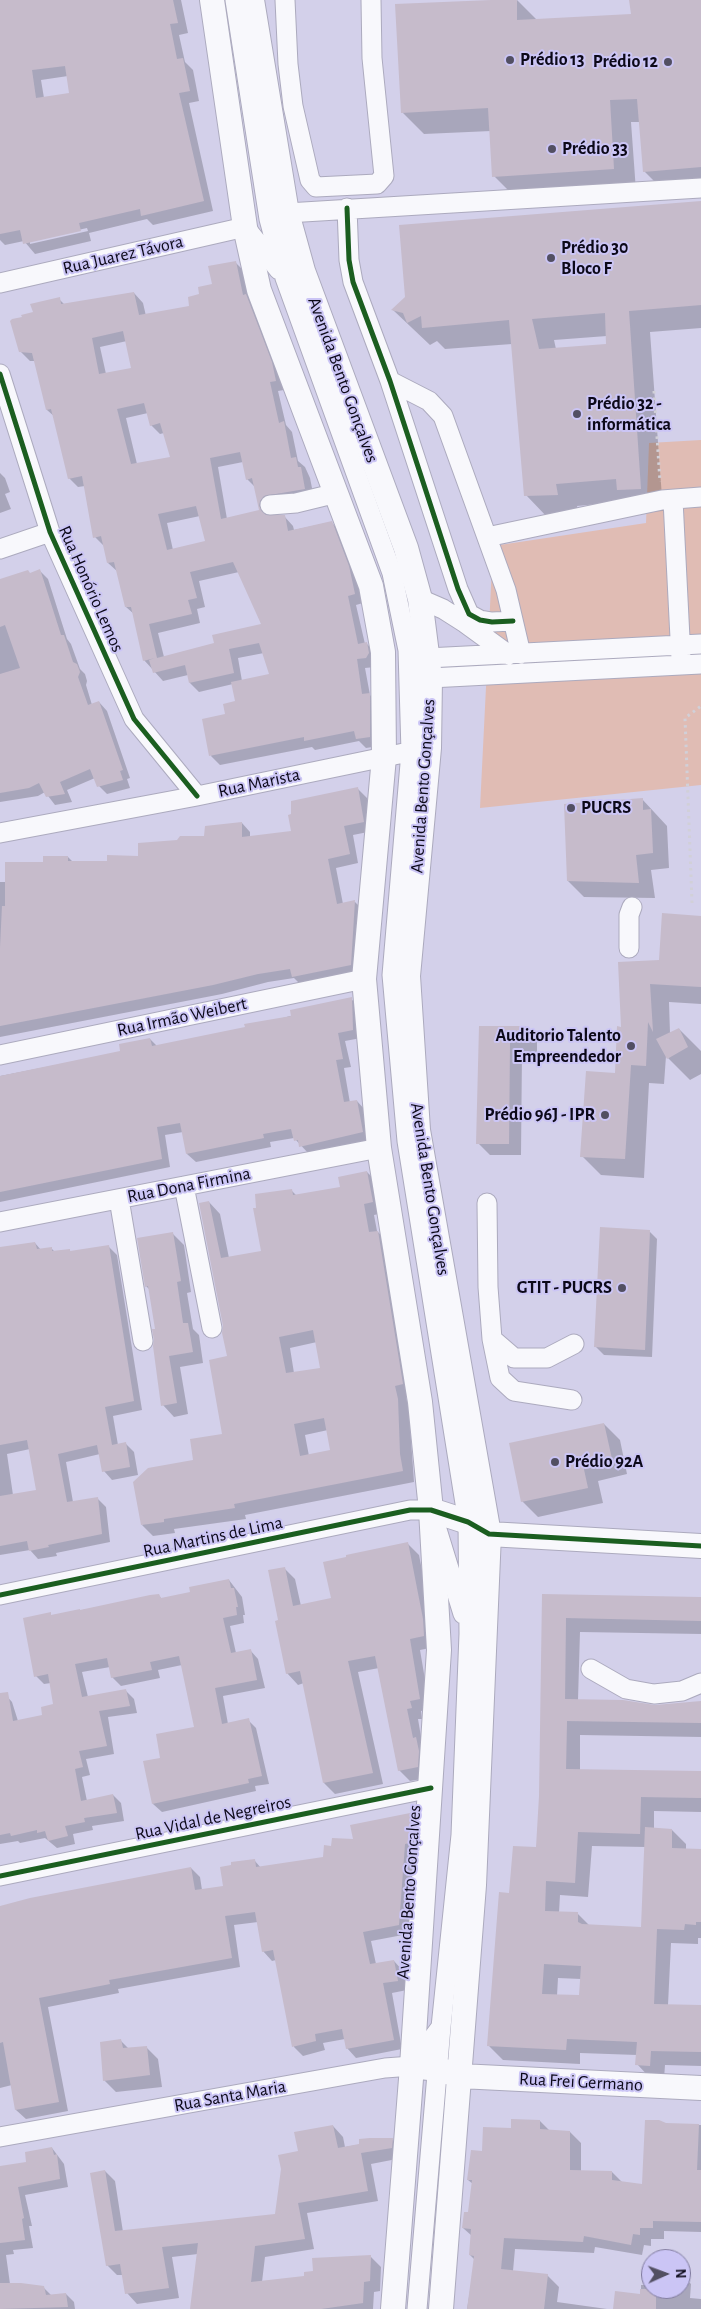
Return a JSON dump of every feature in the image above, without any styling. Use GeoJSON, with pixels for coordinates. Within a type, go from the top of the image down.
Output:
{"type":"FeatureCollection","features":[{"type":"Feature","properties":{"kind":"main road","name":"Avenida Bento Gonçalves"},"geometry":{"type":"LineString","coordinates":[[212,0],[245,227],[258,290],[337,493],[373,595],[383,652],[384,757],[364,979],[379,1148],[420,1402],[431,1510],[439,1650],[431,1788],[425,1832],[412,2066],[393,2309]]}},
{"type":"Feature","properties":{"kind":"main road","name":"Avenida Bento Gonçalves"},"geometry":{"type":"LineString","coordinates":[[252,0],[285,202],[303,272],[406,548],[420,599],[429,668],[420,750],[408,976],[418,1130],[489,1534],[474,1885],[441,2309]]}},
{"type":"Feature","properties":{"kind":"main road"},"geometry":{"type":"LineString","coordinates":[[431,1510],[468,1522],[489,1534],[701,1546]]}},
{"type":"Feature","properties":{"kind":"main road","name":"Rua Santa Maria"},"geometry":{"type":"LineString","coordinates":[[412,2066],[460,2076]]}},
{"type":"Feature","properties":{"kind":"main road","name":"Rua Frei Germano"},"geometry":{"type":"LineString","coordinates":[[460,2076],[701,2088]]}},
{"type":"Feature","properties":{"kind":"street"},"geometry":{"type":"LineString","coordinates":[[235,0],[269,219],[285,278],[392,573],[408,650],[410,712],[420,750],[392,975],[407,1141],[468,1522],[469,1634],[461,1835],[441,2027],[417,2309]]}},
{"type":"Feature","properties":{"kind":"street"},"geometry":{"type":"LineString","coordinates":[[285,0],[288,64],[293,106],[310,180],[316,187],[377,184],[384,176],[372,58],[371,0]]}},
{"type":"Feature","properties":{"kind":"street"},"geometry":{"type":"LineString","coordinates":[[285,278],[285,202],[347,208],[701,188]]}},
{"type":"Feature","properties":{"kind":"street"},"geometry":{"type":"LineString","coordinates":[[347,208],[349,260],[353,282],[390,381],[464,604],[469,614],[480,620],[492,622],[514,621]]}},
{"type":"Feature","properties":{"kind":"street"},"geometry":{"type":"LineString","coordinates":[[245,227],[285,278]]}},
{"type":"Feature","properties":{"kind":"street","name":"Rua Juarez Távora"},"geometry":{"type":"LineString","coordinates":[[0,283],[245,227]]}},
{"type":"Feature","properties":{"kind":"street","name":"Rua Honório Lemos"},"geometry":{"type":"LineString","coordinates":[[0,374],[50,532],[134,720],[197,796]]}},
{"type":"Feature","properties":{"kind":"street"},"geometry":{"type":"LineString","coordinates":[[390,381],[429,401],[444,416],[506,590],[514,621],[507,655],[492,675]]}},
{"type":"Feature","properties":{"kind":"street"},"geometry":{"type":"LineString","coordinates":[[270,505],[296,503],[337,493]]}},
{"type":"Feature","properties":{"kind":"street"},"geometry":{"type":"LineString","coordinates":[[487,537],[667,500],[701,497]]}},
{"type":"Feature","properties":{"kind":"street"},"geometry":{"type":"LineString","coordinates":[[667,500],[681,666]]}},
{"type":"Feature","properties":{"kind":"street"},"geometry":{"type":"LineString","coordinates":[[0,550],[50,532]]}},
{"type":"Feature","properties":{"kind":"street"},"geometry":{"type":"LineString","coordinates":[[420,599],[443,609],[507,655]]}},
{"type":"Feature","properties":{"kind":"street"},"geometry":{"type":"LineString","coordinates":[[429,668],[507,655],[701,644]]}},
{"type":"Feature","properties":{"kind":"street"},"geometry":{"type":"LineString","coordinates":[[429,668],[492,675],[701,664]]}},
{"type":"Feature","properties":{"kind":"street"},"geometry":{"type":"LineString","coordinates":[[384,757],[410,712]]}},
{"type":"Feature","properties":{"kind":"street","name":"Rua Marista"},"geometry":{"type":"LineString","coordinates":[[0,833],[197,796],[420,750]]}},
{"type":"Feature","properties":{"kind":"street"},"geometry":{"type":"LineString","coordinates":[[629,948],[629,915],[632,907]]}},
{"type":"Feature","properties":{"kind":"street","name":"Rua Irmão Weibert"},"geometry":{"type":"LineString","coordinates":[[0,1055],[364,979]]}},
{"type":"Feature","properties":{"kind":"street","name":"Rua Dona Firmina"},"geometry":{"type":"LineString","coordinates":[[0,1222],[379,1148]]}},
{"type":"Feature","properties":{"kind":"street"},"geometry":{"type":"LineString","coordinates":[[184,1186],[212,1328]]}},
{"type":"Feature","properties":{"kind":"street"},"geometry":{"type":"LineString","coordinates":[[119,1198],[143,1341]]}},
{"type":"Feature","properties":{"kind":"street"},"geometry":{"type":"LineString","coordinates":[[487,1203],[488,1287],[492,1338],[500,1378],[514,1392],[572,1400]]}},
{"type":"Feature","properties":{"kind":"street"},"geometry":{"type":"LineString","coordinates":[[492,1338],[514,1358],[547,1358],[574,1344]]}},
{"type":"Feature","properties":{"kind":"street","name":"Rua Martins de Lima"},"geometry":{"type":"LineString","coordinates":[[0,1595],[410,1510],[431,1510]]}},
{"type":"Feature","properties":{"kind":"street"},"geometry":{"type":"LineString","coordinates":[[431,1510],[469,1634]]}},
{"type":"Feature","properties":{"kind":"street"},"geometry":{"type":"LineString","coordinates":[[469,1634],[489,1534]]}},
{"type":"Feature","properties":{"kind":"street"},"geometry":{"type":"LineString","coordinates":[[591,1669],[626,1689],[654,1694],[682,1691],[701,1683]]}},
{"type":"Feature","properties":{"kind":"street","name":"Rua Vidal de Negreiros"},"geometry":{"type":"LineString","coordinates":[[0,1876],[431,1788]]}},
{"type":"Feature","properties":{"kind":"street"},"geometry":{"type":"LineString","coordinates":[[441,2027],[460,2076]]}},
{"type":"Feature","properties":{"kind":"street"},"geometry":{"type":"LineString","coordinates":[[412,2066],[441,2027]]}},
{"type":"Feature","properties":{"kind":"street","name":"Rua Santa Maria"},"geometry":{"type":"LineString","coordinates":[[0,2137],[385,2068],[412,2066]]}},
{"type":"Feature","properties":{"kind":"path"},"geometry":{"type":"LineString","coordinates":[[654,391],[667,500]]}},
{"type":"Feature","properties":{"kind":"path"},"geometry":{"type":"LineString","coordinates":[[692,903],[685,718],[701,706]]}},
{"type":"Feature","properties":{"kind":"shaded area"},"geometry":{"type":"Polygon","coordinates":[[[701,440],[701,785],[480,808],[493,546],[646,523],[649,443],[701,440]]]}},
{"type":"Feature","properties":{"kind":"building"},"geometry":{"type":"Polygon","coordinates":[[[0,0],[173,0],[178,23],[170,24],[177,59],[183,58],[190,91],[179,93],[204,201],[141,216],[140,209],[79,223],[81,231],[23,244],[20,230],[0,234],[0,0]],[[65,66],[32,70],[36,98],[69,93],[65,66]]]}},
{"type":"Feature","properties":{"kind":"building"},"geometry":{"type":"Polygon","coordinates":[[[517,0],[517,20],[631,14],[629,0],[701,0],[701,167],[643,172],[637,99],[610,100],[614,169],[492,177],[488,108],[401,113],[395,4],[517,0]]]}},
{"type":"Feature","properties":{"kind":"building","name":"Prédio 30 Bloco F"},"geometry":{"type":"Polygon","coordinates":[[[701,201],[701,305],[629,311],[641,489],[617,490],[616,479],[556,484],[558,495],[524,496],[509,320],[422,328],[421,316],[407,323],[403,313],[391,310],[405,297],[399,225],[701,201]],[[605,313],[532,319],[539,349],[606,344],[605,313]]]}},
{"type":"Feature","properties":{"kind":"building"},"geometry":{"type":"Polygon","coordinates":[[[236,261],[243,295],[246,294],[272,362],[276,381],[270,382],[279,423],[284,421],[291,458],[296,457],[298,467],[301,467],[305,489],[264,496],[259,506],[266,515],[285,515],[288,531],[332,521],[349,566],[355,594],[348,596],[358,644],[367,642],[369,653],[366,658],[357,659],[362,694],[370,693],[370,737],[356,739],[354,731],[304,741],[304,737],[209,756],[202,719],[225,714],[223,704],[235,701],[231,682],[269,674],[259,643],[229,649],[234,673],[189,683],[185,665],[153,673],[149,660],[155,658],[143,661],[131,607],[125,607],[114,562],[107,563],[101,536],[93,538],[82,476],[68,479],[51,409],[46,410],[32,353],[19,352],[10,321],[22,317],[21,315],[33,312],[30,304],[60,297],[61,304],[134,292],[139,315],[189,306],[188,297],[199,294],[198,287],[212,284],[208,266],[236,261]],[[123,331],[92,338],[99,374],[131,368],[123,331]],[[144,403],[117,409],[131,464],[170,457],[160,423],[150,426],[144,403]],[[240,452],[210,458],[221,519],[259,510],[252,478],[246,480],[240,452]],[[196,506],[158,514],[167,550],[205,541],[196,506]],[[233,562],[190,572],[197,598],[188,600],[192,614],[149,624],[157,658],[214,643],[212,635],[261,624],[233,562]]]}},
{"type":"Feature","properties":{"kind":"building"},"geometry":{"type":"Polygon","coordinates":[[[40,569],[61,635],[64,635],[73,662],[77,664],[80,672],[78,677],[88,705],[99,701],[123,770],[120,771],[123,780],[97,787],[90,769],[60,782],[65,794],[46,797],[39,783],[29,788],[0,793],[0,674],[20,668],[5,625],[0,627],[0,579],[28,570],[30,573],[40,569]]]}},
{"type":"Feature","properties":{"kind":"building"},"geometry":{"type":"Polygon","coordinates":[[[358,787],[364,822],[344,826],[350,854],[328,859],[337,904],[355,900],[351,965],[292,977],[290,969],[258,974],[213,985],[0,1026],[0,948],[2,906],[5,906],[5,862],[43,862],[43,856],[68,856],[68,861],[107,861],[107,855],[138,856],[138,843],[177,840],[180,836],[204,836],[205,826],[242,822],[242,837],[291,831],[288,815],[291,814],[291,801],[358,787]]]}},
{"type":"Feature","properties":{"kind":"building"},"geometry":{"type":"Polygon","coordinates":[[[643,798],[643,810],[651,809],[653,853],[636,855],[639,883],[567,881],[564,804],[643,798]]]}},
{"type":"Feature","properties":{"kind":"building"},"geometry":{"type":"Polygon","coordinates":[[[662,913],[701,916],[701,987],[650,984],[653,1032],[648,1022],[646,1066],[631,1065],[625,1159],[580,1157],[586,1071],[615,1073],[617,1026],[621,1027],[618,962],[659,960],[662,913]]]}},
{"type":"Feature","properties":{"kind":"building"},"geometry":{"type":"Polygon","coordinates":[[[352,997],[353,1030],[338,1033],[343,1059],[336,1060],[344,1102],[357,1100],[363,1132],[299,1147],[298,1140],[294,1141],[291,1129],[263,1134],[264,1138],[186,1154],[180,1123],[157,1127],[162,1159],[0,1192],[0,1076],[120,1051],[119,1044],[150,1038],[152,1046],[245,1027],[244,1024],[291,1016],[290,1010],[352,997]]]}},
{"type":"Feature","properties":{"kind":"building"},"geometry":{"type":"Polygon","coordinates":[[[479,1026],[526,1026],[525,1042],[510,1042],[509,1144],[476,1144],[479,1026]]]}},
{"type":"Feature","properties":{"kind":"building"},"geometry":{"type":"Polygon","coordinates":[[[679,1028],[688,1047],[667,1059],[656,1039],[679,1028]]]}},
{"type":"Feature","properties":{"kind":"building"},"geometry":{"type":"Polygon","coordinates":[[[367,1171],[373,1202],[364,1204],[369,1232],[378,1231],[403,1384],[395,1386],[398,1399],[400,1454],[403,1471],[234,1504],[235,1508],[164,1519],[164,1522],[141,1525],[133,1482],[148,1468],[193,1460],[190,1439],[222,1434],[209,1360],[227,1356],[199,1203],[209,1201],[221,1258],[261,1251],[253,1208],[256,1208],[255,1194],[292,1189],[293,1195],[340,1187],[338,1177],[367,1171]],[[313,1330],[279,1337],[286,1373],[320,1368],[313,1330]],[[324,1418],[294,1424],[300,1456],[330,1450],[324,1418]]]}},
{"type":"Feature","properties":{"kind":"building","name":"GTIT - PUCRS"},"geometry":{"type":"Polygon","coordinates":[[[600,1227],[650,1230],[645,1350],[594,1347],[600,1227]]]}},
{"type":"Feature","properties":{"kind":"building"},"geometry":{"type":"Polygon","coordinates":[[[173,1232],[181,1281],[177,1282],[183,1323],[188,1323],[193,1352],[169,1356],[177,1403],[161,1406],[153,1346],[152,1329],[155,1329],[148,1286],[145,1287],[137,1238],[173,1232]]]}},
{"type":"Feature","properties":{"kind":"building"},"geometry":{"type":"Polygon","coordinates":[[[35,1242],[37,1249],[52,1247],[52,1251],[70,1249],[70,1251],[109,1245],[134,1401],[105,1407],[112,1445],[126,1442],[130,1467],[102,1472],[97,1445],[58,1454],[67,1502],[98,1497],[102,1534],[48,1545],[49,1547],[29,1551],[27,1541],[0,1546],[0,1496],[36,1490],[27,1440],[0,1445],[0,1247],[35,1242]]]}},
{"type":"Feature","properties":{"kind":"building","name":"Prédio 92A"},"geometry":{"type":"Polygon","coordinates":[[[604,1423],[612,1459],[583,1465],[588,1488],[521,1502],[509,1443],[604,1423]]]}},
{"type":"Feature","properties":{"kind":"building"},"geometry":{"type":"Polygon","coordinates":[[[408,1542],[423,1619],[424,1636],[410,1639],[420,1699],[410,1701],[412,1708],[407,1709],[413,1738],[416,1737],[419,1751],[418,1767],[398,1771],[375,1656],[348,1661],[373,1773],[323,1783],[300,1671],[286,1674],[275,1621],[278,1620],[268,1570],[285,1567],[293,1606],[331,1598],[323,1562],[346,1557],[346,1555],[408,1542]]]}},
{"type":"Feature","properties":{"kind":"building"},"geometry":{"type":"Polygon","coordinates":[[[229,1579],[231,1588],[234,1588],[238,1607],[236,1607],[237,1615],[223,1618],[231,1653],[251,1649],[257,1680],[215,1688],[222,1724],[249,1718],[262,1776],[248,1779],[249,1783],[152,1804],[143,1761],[160,1758],[156,1734],[194,1727],[179,1656],[150,1662],[152,1670],[111,1678],[107,1658],[75,1664],[82,1697],[126,1689],[130,1706],[99,1711],[107,1746],[79,1751],[83,1767],[75,1769],[81,1801],[113,1794],[117,1813],[84,1818],[85,1822],[65,1826],[68,1836],[48,1841],[45,1831],[37,1833],[37,1830],[11,1836],[10,1833],[0,1835],[0,1693],[8,1692],[13,1721],[42,1715],[41,1707],[53,1704],[48,1674],[34,1677],[23,1618],[51,1612],[51,1615],[80,1610],[150,1595],[159,1594],[161,1598],[190,1592],[189,1587],[229,1579]]]}},
{"type":"Feature","properties":{"kind":"building"},"geometry":{"type":"Polygon","coordinates":[[[542,1594],[701,1597],[701,1621],[566,1618],[565,1699],[623,1700],[655,1705],[701,1701],[701,1723],[567,1721],[566,1769],[701,1771],[701,1798],[641,1797],[640,1834],[578,1832],[575,1883],[546,1881],[545,1911],[578,1912],[578,1922],[582,1924],[641,1927],[645,1827],[672,1829],[672,1848],[701,1849],[701,1922],[696,1922],[696,1925],[685,1924],[684,1930],[657,1929],[654,2004],[701,2005],[701,2052],[651,2051],[650,2066],[635,2065],[637,2042],[567,2039],[566,2050],[487,2046],[499,1892],[509,1893],[513,1846],[536,1847],[539,1796],[542,1594]],[[544,1964],[542,1994],[579,1995],[581,1966],[544,1964]]]}},
{"type":"Feature","properties":{"kind":"building"},"geometry":{"type":"Polygon","coordinates":[[[410,1813],[413,1842],[405,1844],[399,1925],[363,1932],[370,1964],[394,1960],[398,1981],[383,1983],[394,2040],[346,2049],[342,2029],[315,2034],[316,2041],[292,2047],[273,1950],[262,1952],[255,1912],[225,1916],[232,1958],[109,1980],[110,1984],[39,1998],[59,2102],[15,2110],[3,2042],[0,2043],[0,1906],[30,1898],[191,1867],[195,1890],[223,1886],[220,1867],[231,1865],[231,1862],[255,1859],[256,1867],[323,1857],[324,1845],[331,1846],[332,1838],[353,1839],[350,1825],[410,1813]]]}},
{"type":"Feature","properties":{"kind":"building"},"geometry":{"type":"Polygon","coordinates":[[[121,2039],[123,2048],[147,2046],[150,2075],[103,2081],[100,2042],[121,2039]]]}},
{"type":"Feature","properties":{"kind":"building"},"geometry":{"type":"Polygon","coordinates":[[[511,2119],[540,2120],[540,2129],[570,2131],[570,2170],[612,2171],[612,2180],[642,2184],[645,2120],[699,2124],[697,2170],[701,2170],[701,2222],[653,2221],[653,2228],[640,2228],[640,2235],[633,2234],[631,2245],[584,2236],[583,2242],[504,2238],[501,2269],[548,2274],[544,2309],[467,2309],[474,2256],[469,2255],[471,2229],[462,2228],[464,2212],[468,2212],[472,2180],[467,2180],[471,2150],[482,2151],[483,2127],[511,2128],[511,2119]]]}},
{"type":"Feature","properties":{"kind":"building"},"geometry":{"type":"Polygon","coordinates":[[[333,2125],[338,2148],[359,2144],[359,2139],[393,2138],[392,2148],[361,2153],[368,2191],[298,2203],[305,2239],[255,2246],[251,2282],[304,2276],[304,2272],[313,2271],[312,2258],[371,2255],[370,2281],[364,2282],[363,2303],[321,2309],[190,2309],[198,2243],[162,2247],[169,2288],[125,2294],[120,2264],[106,2266],[90,2173],[105,2170],[115,2231],[275,2214],[281,2169],[278,2155],[298,2151],[294,2132],[333,2125]]]}},
{"type":"Feature","properties":{"kind":"building"},"geometry":{"type":"Polygon","coordinates":[[[52,2147],[54,2155],[57,2154],[60,2179],[18,2187],[24,2218],[22,2219],[25,2240],[0,2243],[0,2166],[26,2162],[25,2152],[52,2147]]]}},
{"type":"Feature","properties":{"kind":"building"},"geometry":{"type":"Polygon","coordinates":[[[0,2283],[44,2286],[46,2295],[66,2293],[68,2307],[0,2309],[0,2283]]]}},
{"type":"Feature","properties":{"kind":"building"},"geometry":{"type":"Polygon","coordinates":[[[641,2289],[641,2299],[656,2299],[656,2309],[613,2309],[615,2291],[640,2294],[641,2289]]]}},
{"type":"Feature","properties":{"kind":"cycle path"},"geometry":{"type":"LineString","coordinates":[[347,208],[349,260],[353,282],[390,381],[458,589],[469,614],[480,620],[492,622],[513,621]]}},
{"type":"Feature","properties":{"kind":"cycle path"},"geometry":{"type":"LineString","coordinates":[[0,374],[50,532],[134,719],[197,796]]}},
{"type":"Feature","properties":{"kind":"cycle path"},"geometry":{"type":"LineString","coordinates":[[0,1595],[410,1510],[431,1510],[468,1522],[489,1534],[701,1546]]}},
{"type":"Feature","properties":{"kind":"cycle path"},"geometry":{"type":"LineString","coordinates":[[0,1876],[431,1788]]}},
{"type":"Feature","properties":{"kind":"place","name":"Prédio 13"},"geometry":{"type":"Point","coordinates":[510,60]}},
{"type":"Feature","properties":{"kind":"place","name":"Prédio 12"},"geometry":{"type":"Point","coordinates":[668,62]}},
{"type":"Feature","properties":{"kind":"place","name":"Prédio 33"},"geometry":{"type":"Point","coordinates":[552,149]}},
{"type":"Feature","properties":{"kind":"place","name":"Prédio 30 Bloco F"},"geometry":{"type":"Point","coordinates":[551,258]}},
{"type":"Feature","properties":{"kind":"place","name":"Prédio 32 - informática"},"geometry":{"type":"Point","coordinates":[577,414]}},
{"type":"Feature","properties":{"kind":"place","name":"PUCRS"},"geometry":{"type":"Point","coordinates":[571,808]}},
{"type":"Feature","properties":{"kind":"place","name":"Auditorio Talento Empreendedor"},"geometry":{"type":"Point","coordinates":[631,1046]}},
{"type":"Feature","properties":{"kind":"place","name":"Prédio 96J - IPR"},"geometry":{"type":"Point","coordinates":[605,1115]}},
{"type":"Feature","properties":{"kind":"place","name":"GTIT - PUCRS"},"geometry":{"type":"Point","coordinates":[622,1288]}},
{"type":"Feature","properties":{"kind":"place","name":"Prédio 92A"},"geometry":{"type":"Point","coordinates":[555,1462]}}]}
